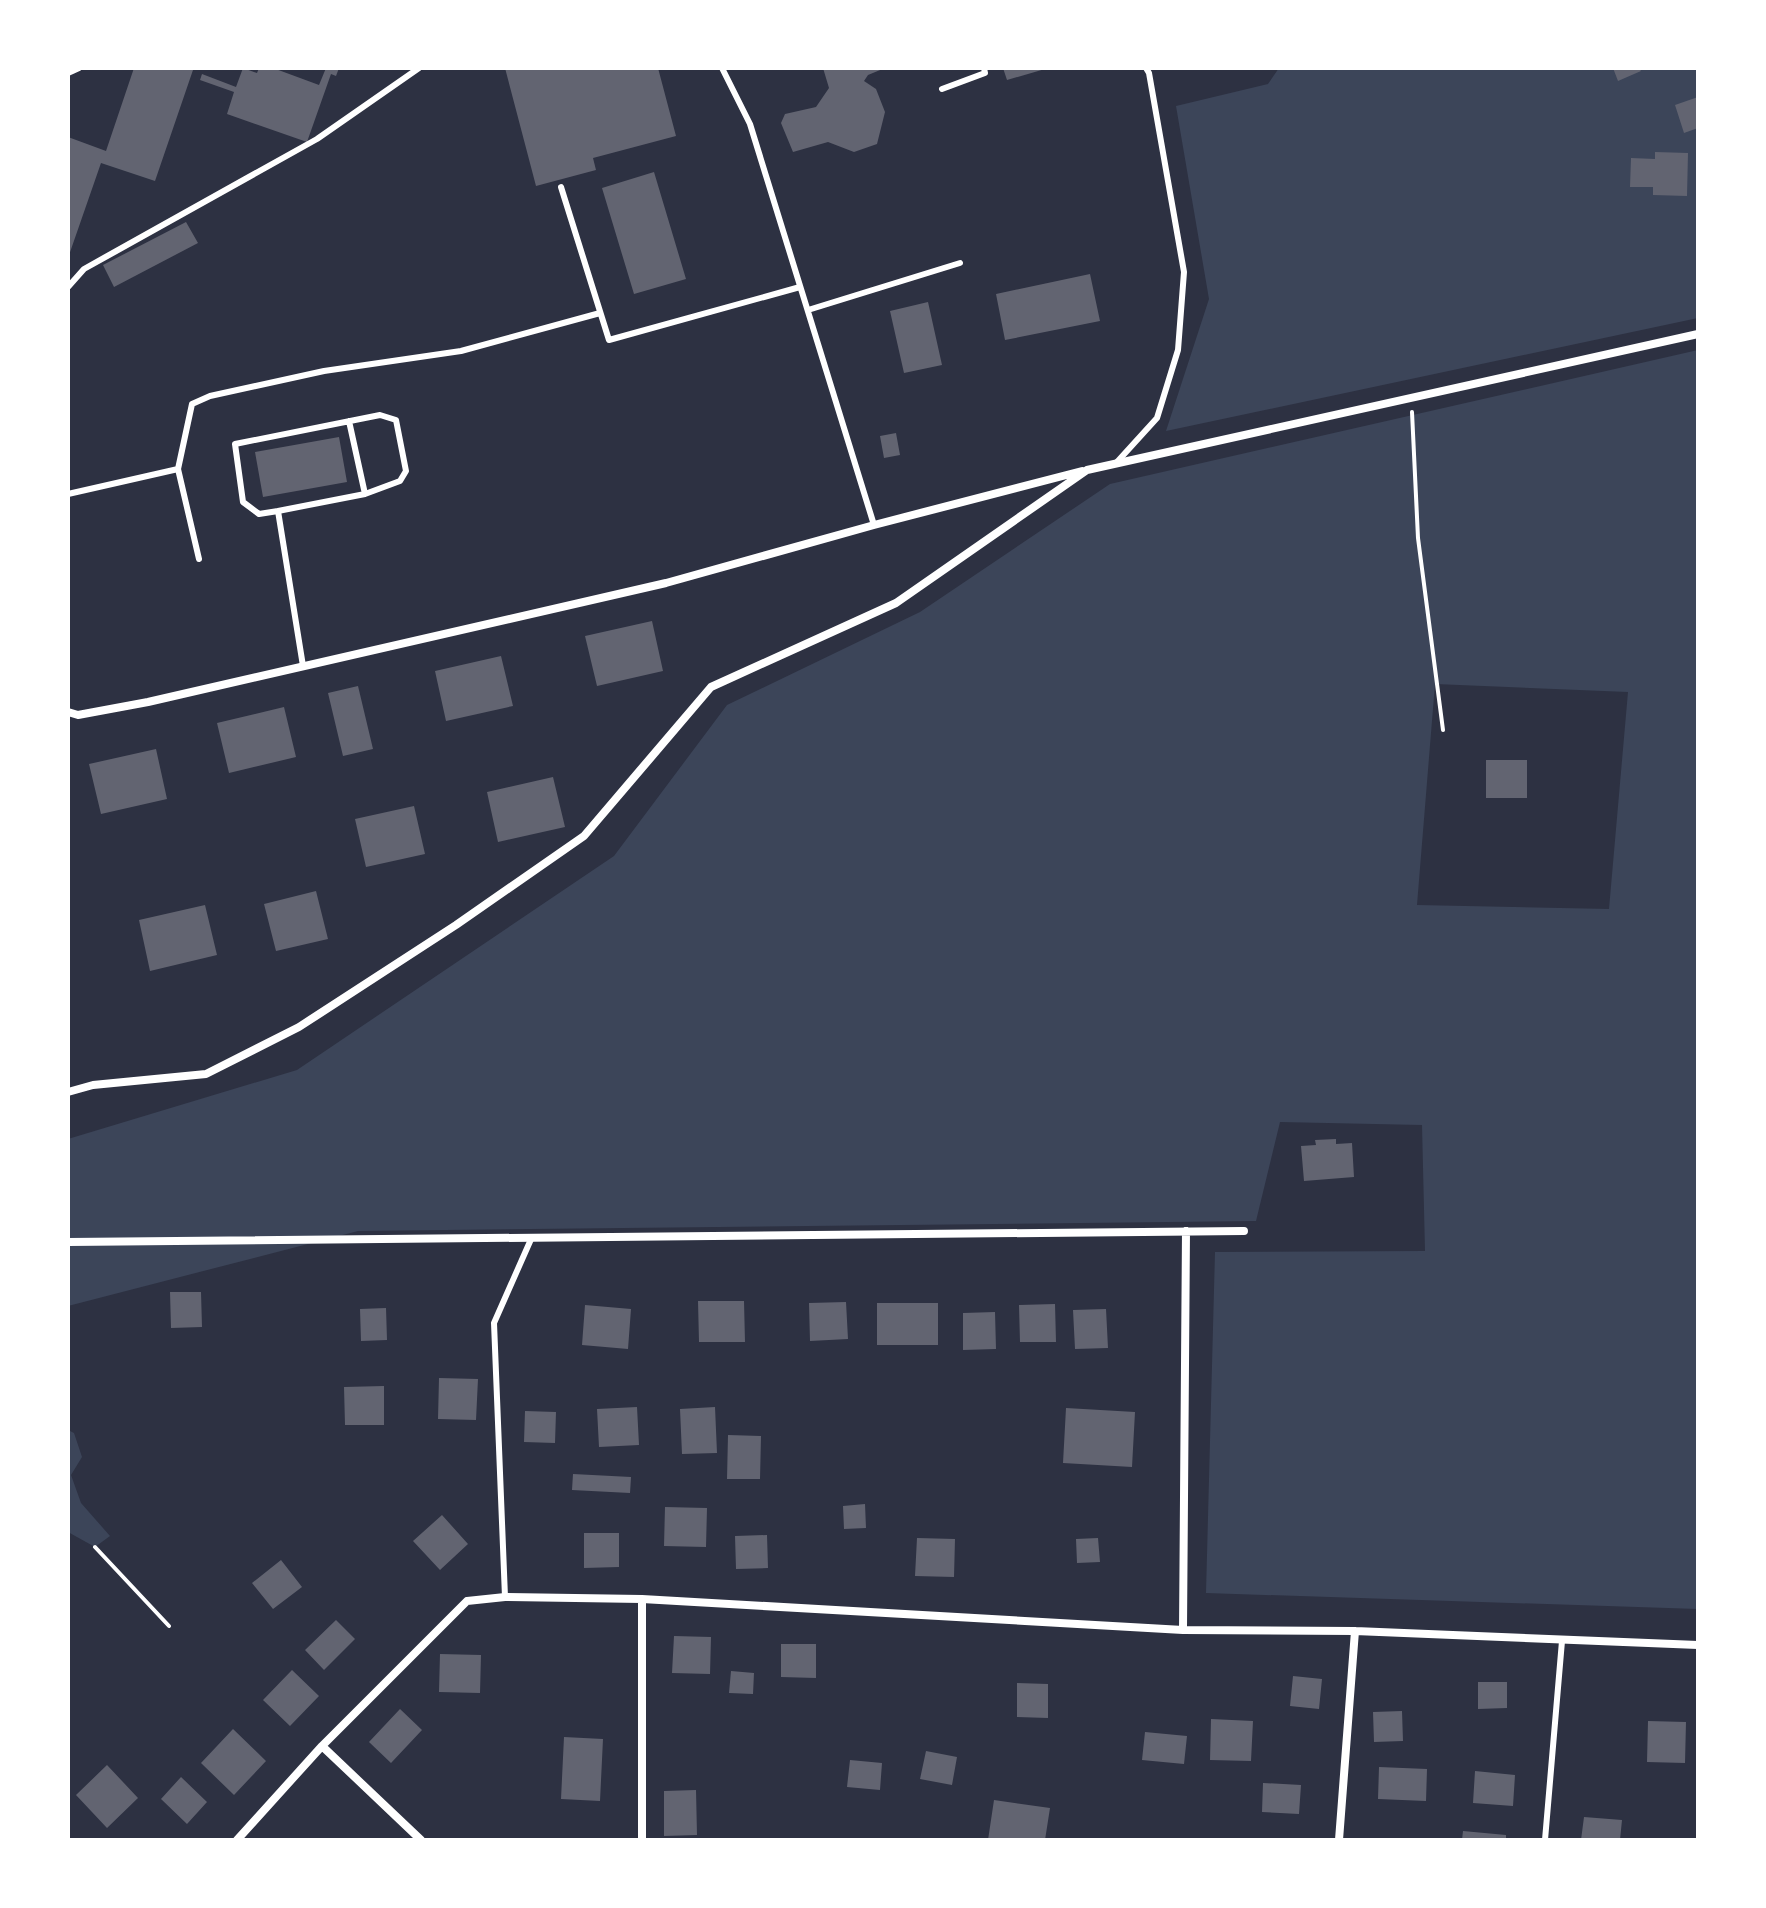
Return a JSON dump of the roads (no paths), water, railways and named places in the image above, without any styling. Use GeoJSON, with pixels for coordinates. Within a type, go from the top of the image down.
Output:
{"type":"FeatureCollection","features":[{"type":"Feature","properties":{"kind":"street"},"geometry":{"type":"LineString","coordinates":[[68,712],[78,715],[148,702],[666,583],[1117,462],[1698,334]]}},
{"type":"Feature","properties":{"kind":"street"},"geometry":{"type":"LineString","coordinates":[[68,1092],[93,1085],[206,1074],[299,1027],[456,925],[584,836],[711,687],[896,603],[1087,470]]}},
{"type":"Feature","properties":{"kind":"street"},"geometry":{"type":"LineString","coordinates":[[1183,1630],[1186,1231]]}},
{"type":"Feature","properties":{"kind":"street"},"geometry":{"type":"LineString","coordinates":[[68,1242],[1244,1231]]}},
{"type":"Feature","properties":{"kind":"street"},"geometry":{"type":"LineString","coordinates":[[237,1840],[322,1746],[467,1601],[505,1597],[642,1599],[1183,1630],[1355,1631],[1698,1645]]}},
{"type":"Feature","properties":{"kind":"street"},"geometry":{"type":"LineString","coordinates":[[642,1599],[642,1840]]}},
{"type":"Feature","properties":{"kind":"street"},"geometry":{"type":"LineString","coordinates":[[1339,1840],[1355,1631]]}},
{"type":"Feature","properties":{"kind":"street"},"geometry":{"type":"LineString","coordinates":[[322,1746],[421,1840]]}},
{"type":"Feature","properties":{"kind":"lane"},"geometry":{"type":"LineString","coordinates":[[68,73],[79,68]]}},
{"type":"Feature","properties":{"kind":"lane"},"geometry":{"type":"LineString","coordinates":[[68,287],[84,269],[317,139],[419,68]]}},
{"type":"Feature","properties":{"kind":"lane"},"geometry":{"type":"LineString","coordinates":[[722,68],[750,124],[874,525]]}},
{"type":"Feature","properties":{"kind":"lane"},"geometry":{"type":"LineString","coordinates":[[942,89],[985,73],[984,68]]}},
{"type":"Feature","properties":{"kind":"lane"},"geometry":{"type":"LineString","coordinates":[[1117,462],[1157,418],[1178,350],[1184,272],[1146,68]]}},
{"type":"Feature","properties":{"kind":"lane"},"geometry":{"type":"LineString","coordinates":[[561,187],[609,340],[800,287]]}},
{"type":"Feature","properties":{"kind":"lane"},"geometry":{"type":"LineString","coordinates":[[808,310],[960,263]]}},
{"type":"Feature","properties":{"kind":"lane"},"geometry":{"type":"LineString","coordinates":[[199,559],[178,469],[192,404],[210,396],[324,371],[461,351],[600,313]]}},
{"type":"Feature","properties":{"kind":"lane"},"geometry":{"type":"LineString","coordinates":[[380,415],[396,420],[406,471],[400,481],[365,494],[259,514],[243,502],[235,444],[380,415]]}},
{"type":"Feature","properties":{"kind":"lane"},"geometry":{"type":"LineString","coordinates":[[349,421],[365,494]]}},
{"type":"Feature","properties":{"kind":"lane"},"geometry":{"type":"LineString","coordinates":[[68,494],[178,469]]}},
{"type":"Feature","properties":{"kind":"lane"},"geometry":{"type":"LineString","coordinates":[[278,511],[303,666]]}},
{"type":"Feature","properties":{"kind":"lane"},"geometry":{"type":"LineString","coordinates":[[505,1597],[494,1323],[532,1237]]}},
{"type":"Feature","properties":{"kind":"lane"},"geometry":{"type":"LineString","coordinates":[[1545,1840],[1562,1641]]}}]}
